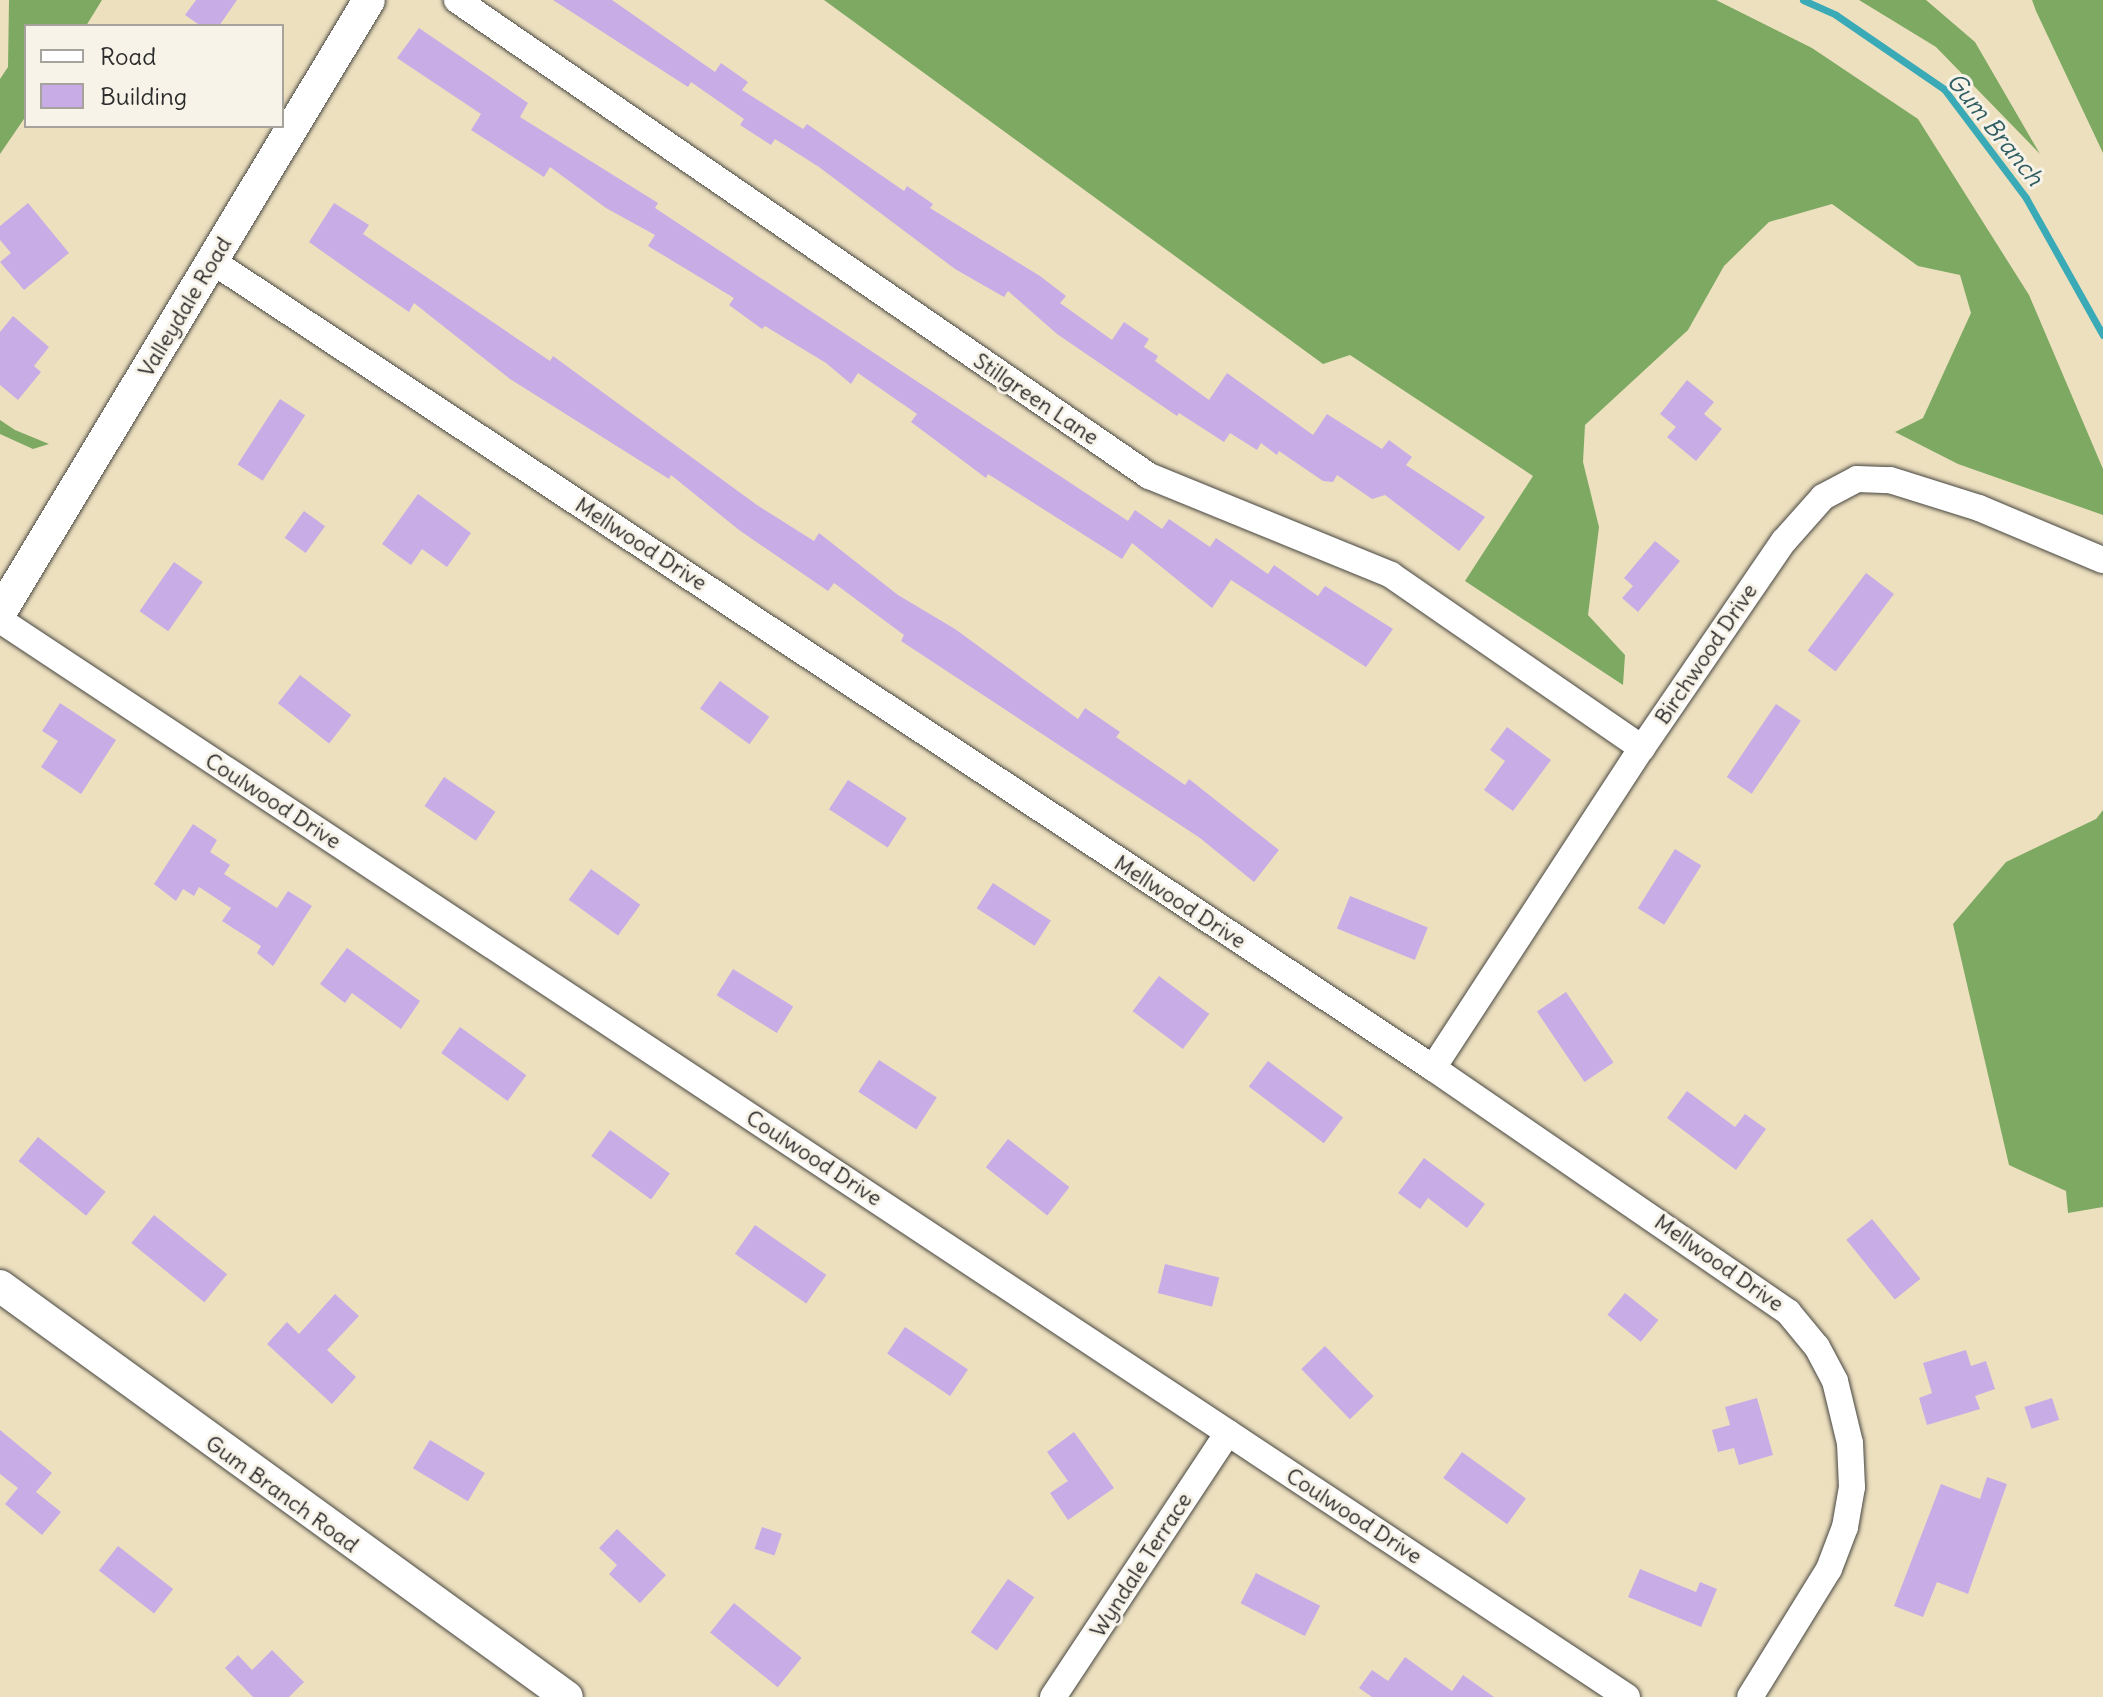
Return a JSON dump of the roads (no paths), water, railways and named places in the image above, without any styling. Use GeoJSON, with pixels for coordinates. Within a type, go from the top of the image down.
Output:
{"type":"FeatureCollection","features":[{"type":"Feature","properties":{"kind":"street","name":"Valleydale Road"},"geometry":{"type":"LineString","coordinates":[[0,613],[369,0]]}},
{"type":"Feature","properties":{"kind":"street","name":"Stillgreen Lane"},"geometry":{"type":"LineString","coordinates":[[457,0],[1149,476],[1391,575],[1642,748]]}},
{"type":"Feature","properties":{"kind":"street","name":"Mellwood Drive"},"geometry":{"type":"LineString","coordinates":[[212,261],[1433,1068],[1758,1288],[1803,1328],[1835,1381],[1850,1443],[1852,1487],[1845,1527],[1807,1611],[1750,1697]]}},
{"type":"Feature","properties":{"kind":"street","name":"Birchwood Drive"},"geometry":{"type":"LineString","coordinates":[[1433,1068],[1642,748],[1806,512],[1857,479],[1890,480],[1942,495],[2103,560]]}},
{"type":"Feature","properties":{"kind":"street","name":"Coulwood Drive"},"geometry":{"type":"LineString","coordinates":[[0,620],[1627,1697]]}},
{"type":"Feature","properties":{"kind":"street","name":"Gum Branch Road"},"geometry":{"type":"LineString","coordinates":[[0,1286],[567,1697]]}},
{"type":"Feature","properties":{"kind":"street","name":"Wyndale Terrace"},"geometry":{"type":"LineString","coordinates":[[1053,1697],[1228,1433]]}},
{"type":"Feature","properties":{"kind":"waterway","name":"Gum Branch"},"geometry":{"type":"LineString","coordinates":[[1803,0],[1836,15],[1944,89],[2026,198],[2103,335]]}}]}
